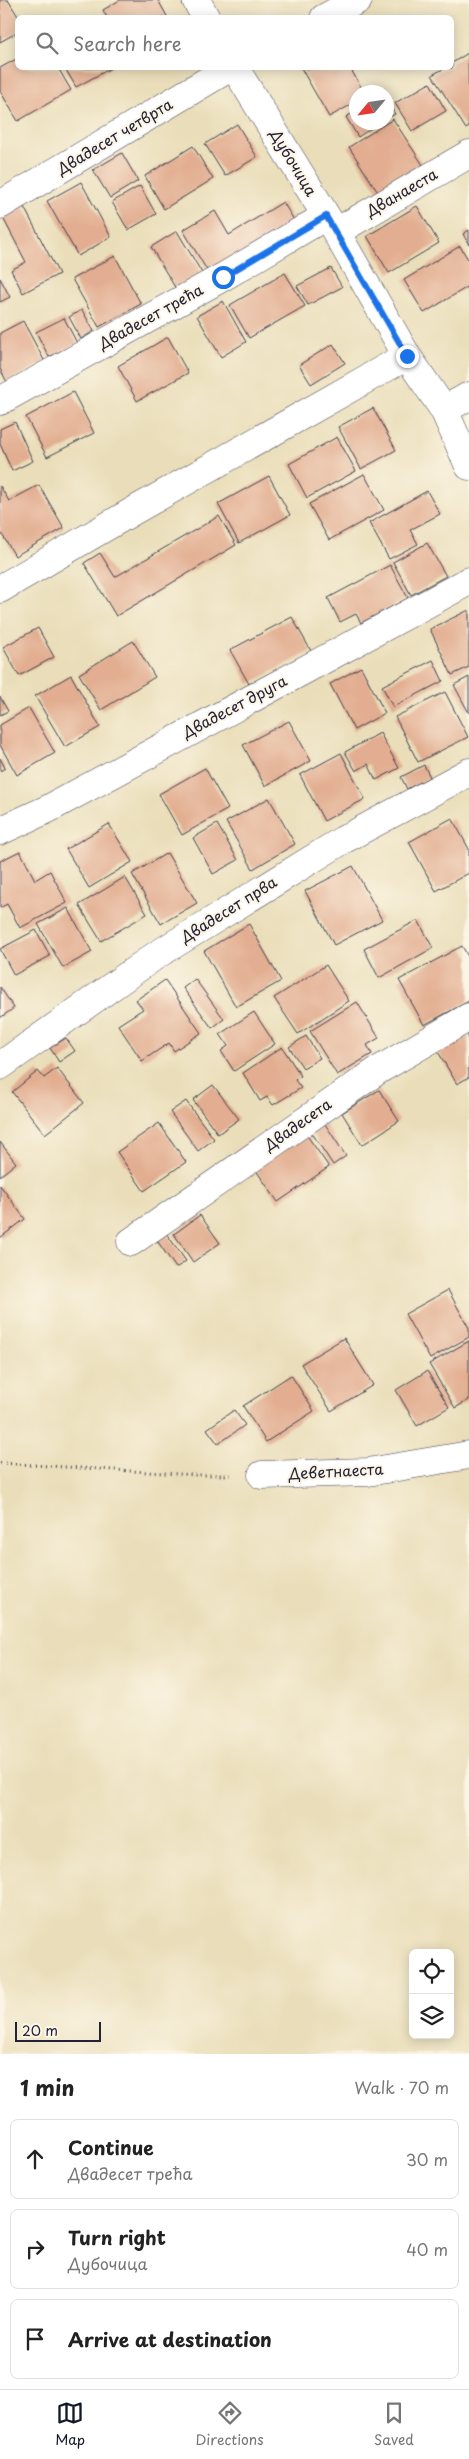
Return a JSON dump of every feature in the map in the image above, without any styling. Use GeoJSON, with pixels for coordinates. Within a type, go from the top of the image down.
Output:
{"type":"FeatureCollection","features":[{"type":"Feature","properties":{"kind":"street"},"geometry":{"type":"LineString","coordinates":[[196,0],[204,15]]}},
{"type":"Feature","properties":{"kind":"street"},"geometry":{"type":"LineString","coordinates":[[330,15],[358,0]]}},
{"type":"Feature","properties":{"kind":"street","name":"Двадесет четврта"},"geometry":{"type":"LineString","coordinates":[[0,205],[226,70]]}},
{"type":"Feature","properties":{"kind":"street","name":"Дубочица"},"geometry":{"type":"LineString","coordinates":[[236,70],[331,224],[407,356],[444,410],[469,466]]}},
{"type":"Feature","properties":{"kind":"street","name":"Дванаеста"},"geometry":{"type":"LineString","coordinates":[[331,224],[469,154]]}},
{"type":"Feature","properties":{"kind":"street","name":"Двадесет трећа"},"geometry":{"type":"LineString","coordinates":[[0,400],[223,277],[331,224]]}},
{"type":"Feature","properties":{"kind":"street"},"geometry":{"type":"LineString","coordinates":[[0,589],[407,356]]}},
{"type":"Feature","properties":{"kind":"street"},"geometry":{"type":"LineString","coordinates":[[444,410],[469,396]]}},
{"type":"Feature","properties":{"kind":"street","name":"Двадесет друга"},"geometry":{"type":"LineString","coordinates":[[0,831],[48,808],[469,581]]}},
{"type":"Feature","properties":{"kind":"street","name":"Двадесет прва"},"geometry":{"type":"LineString","coordinates":[[0,1066],[155,956],[343,840],[469,772]]}},
{"type":"Feature","properties":{"kind":"street","name":"Двадесета"},"geometry":{"type":"LineString","coordinates":[[131,1242],[377,1071],[469,1017]]}},
{"type":"Feature","properties":{"kind":"street","name":"Деветнаеста"},"geometry":{"type":"LineString","coordinates":[[262,1475],[368,1472],[469,1455]]}},
{"type":"Feature","properties":{"kind":"path"},"geometry":{"type":"LineString","coordinates":[[0,1463],[196,1475],[262,1475]]}},
{"type":"Feature","properties":{"kind":"building"},"geometry":{"type":"Polygon","coordinates":[[[0,0],[8,0],[17,15],[15,15],[15,34],[0,42],[0,0]]]}},
{"type":"Feature","properties":{"kind":"building"},"geometry":{"type":"Polygon","coordinates":[[[120,0],[158,0],[166,15],[106,15],[103,10],[120,0]]]}},
{"type":"Feature","properties":{"kind":"building"},"geometry":{"type":"Polygon","coordinates":[[[468,53],[469,127],[466,129],[432,75],[441,70],[454,70],[454,62],[468,53]]]}},
{"type":"Feature","properties":{"kind":"building"},"geometry":{"type":"Polygon","coordinates":[[[15,60],[15,70],[59,70],[71,90],[18,121],[0,91],[0,68],[15,60]]]}},
{"type":"Feature","properties":{"kind":"building"},"geometry":{"type":"Polygon","coordinates":[[[66,70],[107,70],[76,87],[66,70]]]}},
{"type":"Feature","properties":{"kind":"building"},"geometry":{"type":"Polygon","coordinates":[[[302,70],[351,70],[360,85],[349,85],[349,106],[329,117],[302,70]]]}},
{"type":"Feature","properties":{"kind":"building"},"geometry":{"type":"Polygon","coordinates":[[[430,83],[446,111],[412,131],[395,103],[430,83]]]}},
{"type":"Feature","properties":{"kind":"building"},"geometry":{"type":"Polygon","coordinates":[[[394,121],[423,165],[379,194],[349,147],[376,130],[394,130],[394,121]]]}},
{"type":"Feature","properties":{"kind":"building"},"geometry":{"type":"Polygon","coordinates":[[[237,124],[257,157],[225,176],[205,144],[237,124]]]}},
{"type":"Feature","properties":{"kind":"building"},"geometry":{"type":"Polygon","coordinates":[[[354,130],[369,130],[358,137],[354,130]]]}},
{"type":"Feature","properties":{"kind":"building"},"geometry":{"type":"Polygon","coordinates":[[[193,146],[213,179],[164,209],[145,176],[193,146]]]}},
{"type":"Feature","properties":{"kind":"building"},"geometry":{"type":"Polygon","coordinates":[[[122,153],[138,181],[110,198],[93,170],[122,153]]]}},
{"type":"Feature","properties":{"kind":"building"},"geometry":{"type":"Polygon","coordinates":[[[81,182],[111,237],[78,256],[47,201],[81,182]]]}},
{"type":"Feature","properties":{"kind":"building"},"geometry":{"type":"Polygon","coordinates":[[[140,186],[156,214],[128,230],[112,202],[140,186]]]}},
{"type":"Feature","properties":{"kind":"building"},"geometry":{"type":"Polygon","coordinates":[[[283,202],[294,220],[208,272],[183,230],[215,211],[229,235],[283,202]]]}},
{"type":"Feature","properties":{"kind":"building"},"geometry":{"type":"Polygon","coordinates":[[[417,206],[439,243],[389,273],[367,236],[417,206]]]}},
{"type":"Feature","properties":{"kind":"building"},"geometry":{"type":"Polygon","coordinates":[[[24,207],[59,274],[23,293],[11,270],[26,262],[3,218],[24,207]]]}},
{"type":"Feature","properties":{"kind":"building"},"geometry":{"type":"Polygon","coordinates":[[[469,230],[469,245],[463,234],[469,230]]]}},
{"type":"Feature","properties":{"kind":"building"},"geometry":{"type":"Polygon","coordinates":[[[177,231],[202,273],[176,289],[151,247],[177,231]]]}},
{"type":"Feature","properties":{"kind":"building"},"geometry":{"type":"Polygon","coordinates":[[[460,246],[469,261],[469,286],[424,313],[404,280],[460,246]]]}},
{"type":"Feature","properties":{"kind":"building"},"geometry":{"type":"Polygon","coordinates":[[[115,256],[141,304],[99,327],[72,279],[115,256]]]}},
{"type":"Feature","properties":{"kind":"building"},"geometry":{"type":"Polygon","coordinates":[[[331,268],[342,287],[308,305],[297,286],[331,268]]]}},
{"type":"Feature","properties":{"kind":"building"},"geometry":{"type":"Polygon","coordinates":[[[285,273],[305,306],[249,338],[230,305],[285,273]]]}},
{"type":"Feature","properties":{"kind":"building"},"geometry":{"type":"Polygon","coordinates":[[[0,278],[10,297],[0,302],[0,278]]]}},
{"type":"Feature","properties":{"kind":"building"},"geometry":{"type":"Polygon","coordinates":[[[223,301],[246,342],[221,357],[197,316],[223,301]]]}},
{"type":"Feature","properties":{"kind":"building"},"geometry":{"type":"Polygon","coordinates":[[[82,310],[94,331],[81,339],[69,317],[82,310]]]}},
{"type":"Feature","properties":{"kind":"building"},"geometry":{"type":"Polygon","coordinates":[[[64,318],[77,343],[49,357],[36,332],[64,318]]]}},
{"type":"Feature","properties":{"kind":"building"},"geometry":{"type":"Polygon","coordinates":[[[23,321],[45,362],[7,382],[0,369],[0,333],[23,321]]]}},
{"type":"Feature","properties":{"kind":"building"},"geometry":{"type":"Polygon","coordinates":[[[168,337],[188,373],[137,401],[118,366],[168,337]]]}},
{"type":"Feature","properties":{"kind":"building"},"geometry":{"type":"Polygon","coordinates":[[[333,344],[345,363],[311,384],[299,365],[333,344]]]}},
{"type":"Feature","properties":{"kind":"building"},"geometry":{"type":"Polygon","coordinates":[[[73,392],[94,433],[47,457],[26,417],[73,392]]]}},
{"type":"Feature","properties":{"kind":"building"},"geometry":{"type":"Polygon","coordinates":[[[373,408],[396,450],[361,469],[338,427],[373,408]]]}},
{"type":"Feature","properties":{"kind":"building"},"geometry":{"type":"Polygon","coordinates":[[[15,422],[33,461],[12,471],[0,444],[0,429],[15,422]]]}},
{"type":"Feature","properties":{"kind":"building"},"geometry":{"type":"Polygon","coordinates":[[[337,437],[356,471],[307,498],[289,464],[337,437]]]}},
{"type":"Feature","properties":{"kind":"building"},"geometry":{"type":"Polygon","coordinates":[[[364,474],[384,510],[329,540],[309,504],[364,474]]]}},
{"type":"Feature","properties":{"kind":"building"},"geometry":{"type":"Polygon","coordinates":[[[269,476],[290,515],[239,543],[218,504],[269,476]]]}},
{"type":"Feature","properties":{"kind":"building"},"geometry":{"type":"Polygon","coordinates":[[[39,485],[64,528],[15,556],[0,531],[0,486],[9,501],[39,485]]]}},
{"type":"Feature","properties":{"kind":"building"},"geometry":{"type":"Polygon","coordinates":[[[427,491],[440,514],[410,530],[418,544],[389,559],[369,523],[427,491]]]}},
{"type":"Feature","properties":{"kind":"building"},"geometry":{"type":"Polygon","coordinates":[[[219,516],[236,545],[116,616],[84,563],[100,553],[115,577],[219,516]]]}},
{"type":"Feature","properties":{"kind":"building"},"geometry":{"type":"Polygon","coordinates":[[[427,543],[446,576],[411,595],[393,562],[427,543]]]}},
{"type":"Feature","properties":{"kind":"building"},"geometry":{"type":"Polygon","coordinates":[[[390,565],[408,598],[361,623],[356,614],[340,622],[328,598],[390,565]]]}},
{"type":"Feature","properties":{"kind":"building"},"geometry":{"type":"Polygon","coordinates":[[[469,610],[469,667],[452,675],[430,629],[469,610]]]}},
{"type":"Feature","properties":{"kind":"building"},"geometry":{"type":"Polygon","coordinates":[[[292,617],[311,651],[249,684],[230,650],[292,617]]]}},
{"type":"Feature","properties":{"kind":"building"},"geometry":{"type":"Polygon","coordinates":[[[38,628],[54,657],[19,676],[3,647],[38,628]]]}},
{"type":"Feature","properties":{"kind":"building"},"geometry":{"type":"Polygon","coordinates":[[[133,641],[155,677],[101,710],[79,674],[133,641]]]}},
{"type":"Feature","properties":{"kind":"building"},"geometry":{"type":"Polygon","coordinates":[[[433,660],[443,681],[393,707],[382,686],[433,660]]]}},
{"type":"Feature","properties":{"kind":"building"},"geometry":{"type":"Polygon","coordinates":[[[361,667],[385,713],[354,730],[330,684],[361,667]]]}},
{"type":"Feature","properties":{"kind":"building"},"geometry":{"type":"Polygon","coordinates":[[[71,675],[100,727],[65,747],[35,696],[71,675]]]}},
{"type":"Feature","properties":{"kind":"building"},"geometry":{"type":"Polygon","coordinates":[[[469,677],[469,713],[454,685],[469,677]]]}},
{"type":"Feature","properties":{"kind":"building"},"geometry":{"type":"Polygon","coordinates":[[[445,692],[468,737],[418,762],[395,717],[445,692]]]}},
{"type":"Feature","properties":{"kind":"building"},"geometry":{"type":"Polygon","coordinates":[[[0,697],[8,711],[0,715],[0,697]]]}},
{"type":"Feature","properties":{"kind":"building"},"geometry":{"type":"Polygon","coordinates":[[[29,708],[55,753],[17,775],[0,745],[0,725],[29,708]]]}},
{"type":"Feature","properties":{"kind":"building"},"geometry":{"type":"Polygon","coordinates":[[[289,721],[311,761],[265,786],[243,745],[289,721]]]}},
{"type":"Feature","properties":{"kind":"building"},"geometry":{"type":"Polygon","coordinates":[[[380,733],[399,768],[376,780],[368,764],[356,771],[345,752],[380,733]]]}},
{"type":"Feature","properties":{"kind":"building"},"geometry":{"type":"Polygon","coordinates":[[[341,753],[365,799],[324,821],[300,775],[341,753]]]}},
{"type":"Feature","properties":{"kind":"building"},"geometry":{"type":"Polygon","coordinates":[[[0,758],[5,768],[0,771],[0,758]]]}},
{"type":"Feature","properties":{"kind":"building"},"geometry":{"type":"Polygon","coordinates":[[[424,765],[430,777],[407,789],[401,777],[424,765]]]}},
{"type":"Feature","properties":{"kind":"building"},"geometry":{"type":"Polygon","coordinates":[[[205,768],[228,809],[182,835],[159,794],[205,768]]]}},
{"type":"Feature","properties":{"kind":"building"},"geometry":{"type":"Polygon","coordinates":[[[269,798],[295,844],[253,869],[226,822],[269,798]]]}},
{"type":"Feature","properties":{"kind":"building"},"geometry":{"type":"Polygon","coordinates":[[[452,818],[469,849],[469,873],[436,891],[409,842],[452,818]]]}},
{"type":"Feature","properties":{"kind":"building"},"geometry":{"type":"Polygon","coordinates":[[[109,824],[132,862],[89,888],[66,849],[109,824]]]}},
{"type":"Feature","properties":{"kind":"building"},"geometry":{"type":"Polygon","coordinates":[[[217,824],[238,860],[213,874],[193,838],[217,824]]]}},
{"type":"Feature","properties":{"kind":"building"},"geometry":{"type":"Polygon","coordinates":[[[20,851],[35,880],[50,871],[67,903],[20,928],[7,904],[0,908],[0,861],[20,851]]]}},
{"type":"Feature","properties":{"kind":"building"},"geometry":{"type":"Polygon","coordinates":[[[167,853],[197,903],[161,924],[132,874],[167,853]]]}},
{"type":"Feature","properties":{"kind":"building"},"geometry":{"type":"Polygon","coordinates":[[[353,866],[382,920],[334,945],[305,891],[353,866]]]}},
{"type":"Feature","properties":{"kind":"building"},"geometry":{"type":"Polygon","coordinates":[[[125,877],[147,914],[101,941],[79,905],[125,877]]]}},
{"type":"Feature","properties":{"kind":"building"},"geometry":{"type":"Polygon","coordinates":[[[68,908],[92,952],[63,968],[38,924],[68,908]]]}},
{"type":"Feature","properties":{"kind":"building"},"geometry":{"type":"Polygon","coordinates":[[[418,920],[433,948],[379,978],[364,949],[418,920]]]}},
{"type":"Feature","properties":{"kind":"building"},"geometry":{"type":"Polygon","coordinates":[[[249,924],[281,981],[236,1007],[204,951],[249,924]]]}},
{"type":"Feature","properties":{"kind":"building"},"geometry":{"type":"Polygon","coordinates":[[[36,930],[50,956],[14,975],[0,949],[36,930]]]}},
{"type":"Feature","properties":{"kind":"building"},"geometry":{"type":"Polygon","coordinates":[[[462,946],[469,958],[469,1001],[424,1025],[399,980],[462,946]]]}},
{"type":"Feature","properties":{"kind":"building"},"geometry":{"type":"Polygon","coordinates":[[[326,965],[349,1001],[298,1034],[274,998],[326,965]]]}},
{"type":"Feature","properties":{"kind":"building"},"geometry":{"type":"Polygon","coordinates":[[[195,979],[224,1019],[212,1028],[183,988],[195,979]]]}},
{"type":"Feature","properties":{"kind":"building"},"geometry":{"type":"Polygon","coordinates":[[[165,980],[201,1033],[174,1051],[169,1043],[142,1061],[118,1025],[143,1009],[136,1000],[165,980]]]}},
{"type":"Feature","properties":{"kind":"building"},"geometry":{"type":"Polygon","coordinates":[[[0,987],[14,1008],[0,1018],[0,987]]]}},
{"type":"Feature","properties":{"kind":"building"},"geometry":{"type":"Polygon","coordinates":[[[357,1002],[379,1038],[367,1045],[372,1054],[337,1075],[310,1031],[357,1002]]]}},
{"type":"Feature","properties":{"kind":"building"},"geometry":{"type":"Polygon","coordinates":[[[254,1012],[275,1044],[234,1071],[221,1051],[228,1046],[220,1034],[254,1012]]]}},
{"type":"Feature","properties":{"kind":"building"},"geometry":{"type":"Polygon","coordinates":[[[468,1033],[469,1077],[457,1084],[437,1050],[468,1033]]]}},
{"type":"Feature","properties":{"kind":"building"},"geometry":{"type":"Polygon","coordinates":[[[306,1036],[320,1058],[303,1068],[289,1047],[306,1036]]]}},
{"type":"Feature","properties":{"kind":"building"},"geometry":{"type":"Polygon","coordinates":[[[66,1038],[75,1051],[59,1062],[50,1048],[66,1038]]]}},
{"type":"Feature","properties":{"kind":"building"},"geometry":{"type":"Polygon","coordinates":[[[282,1047],[301,1076],[295,1080],[301,1088],[273,1105],[267,1097],[260,1101],[243,1073],[282,1047]]]}},
{"type":"Feature","properties":{"kind":"building"},"geometry":{"type":"Polygon","coordinates":[[[57,1068],[84,1103],[45,1134],[12,1092],[38,1071],[44,1078],[57,1068]]]}},
{"type":"Feature","properties":{"kind":"building"},"geometry":{"type":"Polygon","coordinates":[[[213,1085],[239,1119],[218,1134],[193,1100],[213,1085]]]}},
{"type":"Feature","properties":{"kind":"building"},"geometry":{"type":"Polygon","coordinates":[[[379,1090],[399,1121],[362,1145],[342,1113],[379,1090]]]}},
{"type":"Feature","properties":{"kind":"building"},"geometry":{"type":"Polygon","coordinates":[[[186,1101],[214,1139],[198,1151],[170,1112],[186,1101]]]}},
{"type":"Feature","properties":{"kind":"building"},"geometry":{"type":"Polygon","coordinates":[[[323,1121],[346,1156],[333,1165],[310,1130],[323,1121]]]}},
{"type":"Feature","properties":{"kind":"building"},"geometry":{"type":"Polygon","coordinates":[[[159,1123],[186,1162],[144,1191],[117,1152],[159,1123]]]}},
{"type":"Feature","properties":{"kind":"building"},"geometry":{"type":"Polygon","coordinates":[[[306,1134],[329,1167],[278,1202],[255,1169],[306,1134]]]}},
{"type":"Feature","properties":{"kind":"building"},"geometry":{"type":"Polygon","coordinates":[[[0,1142],[16,1163],[0,1176],[0,1142]]]}},
{"type":"Feature","properties":{"kind":"building"},"geometry":{"type":"Polygon","coordinates":[[[0,1185],[25,1219],[0,1238],[0,1185]]]}},
{"type":"Feature","properties":{"kind":"building"},"geometry":{"type":"Polygon","coordinates":[[[200,1215],[220,1243],[193,1262],[174,1234],[200,1215]]]}},
{"type":"Feature","properties":{"kind":"building"},"geometry":{"type":"Polygon","coordinates":[[[161,1226],[186,1261],[176,1268],[151,1232],[161,1226]]]}},
{"type":"Feature","properties":{"kind":"building"},"geometry":{"type":"Polygon","coordinates":[[[448,1290],[469,1328],[469,1337],[430,1359],[405,1314],[448,1290]]]}},
{"type":"Feature","properties":{"kind":"building"},"geometry":{"type":"Polygon","coordinates":[[[344,1338],[373,1385],[331,1411],[301,1364],[344,1338]]]}},
{"type":"Feature","properties":{"kind":"building"},"geometry":{"type":"Polygon","coordinates":[[[469,1341],[469,1400],[455,1408],[429,1364],[469,1341]]]}},
{"type":"Feature","properties":{"kind":"building"},"geometry":{"type":"Polygon","coordinates":[[[427,1371],[449,1407],[417,1426],[396,1390],[427,1371]]]}},
{"type":"Feature","properties":{"kind":"building"},"geometry":{"type":"Polygon","coordinates":[[[291,1375],[314,1411],[266,1442],[243,1406],[291,1375]]]}},
{"type":"Feature","properties":{"kind":"building"},"geometry":{"type":"Polygon","coordinates":[[[234,1410],[245,1425],[218,1444],[207,1429],[234,1410]]]}},
{"type":"Feature","properties":{"kind":"route"},"geometry":{"type":"LineString","coordinates":[[223,277],[326,216],[407,356]]}}]}
